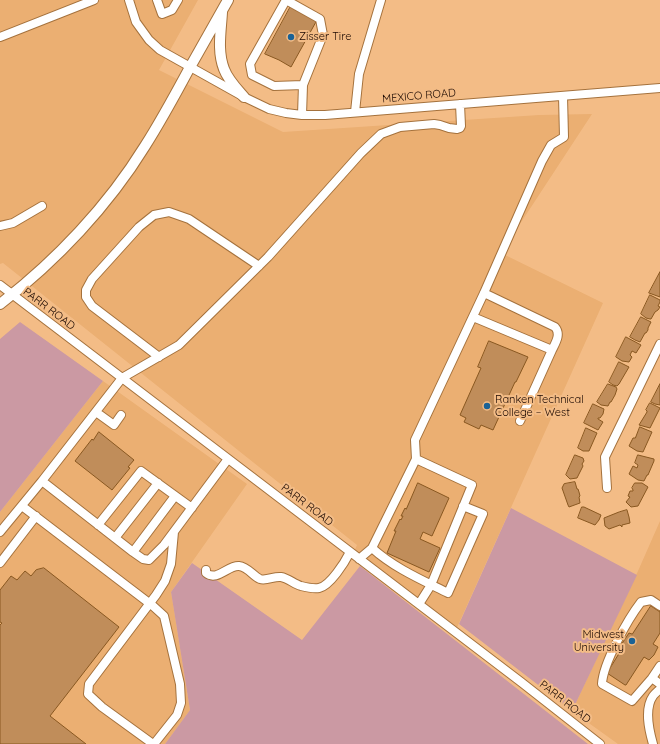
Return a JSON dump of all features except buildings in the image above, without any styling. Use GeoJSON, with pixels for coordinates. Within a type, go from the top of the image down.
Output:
{"type":"FeatureCollection","features":[{"type":"Feature","properties":{"kind":"main road"},"geometry":{"type":"LineString","coordinates":[[0,304],[42,269],[64,247],[112,192],[145,147],[228,0]]}},
{"type":"Feature","properties":{"kind":"main road"},"geometry":{"type":"LineString","coordinates":[[222,10],[220,55],[224,69],[230,80],[244,97]]}},
{"type":"Feature","properties":{"kind":"street"},"geometry":{"type":"LineString","coordinates":[[0,37],[94,0]]}},
{"type":"Feature","properties":{"kind":"street","name":"MEXICO ROAD"},"geometry":{"type":"LineString","coordinates":[[129,0],[136,22],[149,40],[160,50],[244,97],[269,109],[286,113],[302,115],[355,112],[660,88]]}},
{"type":"Feature","properties":{"kind":"street"},"geometry":{"type":"LineString","coordinates":[[157,0],[162,14],[172,10],[178,0]]}},
{"type":"Feature","properties":{"kind":"street"},"geometry":{"type":"LineString","coordinates":[[302,115],[303,85],[323,35],[320,19],[286,0],[250,64],[252,75],[274,86],[303,85]]}},
{"type":"Feature","properties":{"kind":"street"},"geometry":{"type":"LineString","coordinates":[[355,112],[359,74],[381,0]]}},
{"type":"Feature","properties":{"kind":"street"},"geometry":{"type":"LineString","coordinates":[[359,559],[372,548],[416,459],[415,440],[484,293],[542,161],[551,145],[564,137],[563,96]]}},
{"type":"Feature","properties":{"kind":"street"},"geometry":{"type":"LineString","coordinates":[[0,532],[42,481],[122,378],[179,345],[259,266],[361,153],[381,134],[400,127],[418,125],[434,124],[450,128],[460,128],[460,104]]}},
{"type":"Feature","properties":{"kind":"street"},"geometry":{"type":"LineString","coordinates":[[0,226],[13,223],[42,206]]}},
{"type":"Feature","properties":{"kind":"street"},"geometry":{"type":"LineString","coordinates":[[159,357],[92,306],[86,297],[86,290],[92,280],[139,227],[154,215],[169,212],[189,219],[259,266]]}},
{"type":"Feature","properties":{"kind":"street","name":"PARR ROAD"},"geometry":{"type":"LineString","coordinates":[[0,285],[521,682],[600,744]]}},
{"type":"Feature","properties":{"kind":"street"},"geometry":{"type":"LineString","coordinates":[[484,293],[555,327],[558,330],[559,335],[520,421]]}},
{"type":"Feature","properties":{"kind":"street"},"geometry":{"type":"LineString","coordinates":[[472,317],[552,350]]}},
{"type":"Feature","properties":{"kind":"street"},"geometry":{"type":"LineString","coordinates":[[607,488],[605,458],[660,344]]}},
{"type":"Feature","properties":{"kind":"street"},"geometry":{"type":"LineString","coordinates":[[96,412],[114,426],[121,415]]}},
{"type":"Feature","properties":{"kind":"street"},"geometry":{"type":"LineString","coordinates":[[42,481],[133,552],[143,559],[149,560],[175,531],[228,459]]}},
{"type":"Feature","properties":{"kind":"street"},"geometry":{"type":"LineString","coordinates":[[416,459],[472,485],[431,585],[418,604]]}},
{"type":"Feature","properties":{"kind":"street"},"geometry":{"type":"LineString","coordinates":[[98,526],[141,470],[192,508]]}},
{"type":"Feature","properties":{"kind":"street"},"geometry":{"type":"LineString","coordinates":[[115,538],[158,483]]}},
{"type":"Feature","properties":{"kind":"street"},"geometry":{"type":"LineString","coordinates":[[133,552],[175,496]]}},
{"type":"Feature","properties":{"kind":"street"},"geometry":{"type":"LineString","coordinates":[[22,506],[150,603],[164,616],[180,684],[182,703],[176,715],[154,744],[102,707],[88,694],[89,684],[150,603],[165,581],[172,564],[175,531]]}},
{"type":"Feature","properties":{"kind":"street"},"geometry":{"type":"LineString","coordinates":[[372,548],[382,557],[402,570],[448,593],[483,514],[463,506]]}},
{"type":"Feature","properties":{"kind":"street"},"geometry":{"type":"LineString","coordinates":[[0,563],[36,516]]}},
{"type":"Feature","properties":{"kind":"street"},"geometry":{"type":"LineString","coordinates":[[206,570],[208,575],[212,576],[217,575],[228,568],[239,566],[260,579],[279,577],[285,578],[300,586],[318,589],[325,586],[330,581],[350,552]]}},
{"type":"Feature","properties":{"kind":"street"},"geometry":{"type":"LineString","coordinates":[[660,606],[651,600],[641,602],[633,612],[610,658],[602,677],[602,684],[632,700],[652,678],[660,666]]}},
{"type":"Feature","properties":{"kind":"street"},"geometry":{"type":"LineString","coordinates":[[652,678],[660,684]]}},
{"type":"Feature","properties":{"kind":"street"},"geometry":{"type":"LineString","coordinates":[[653,744],[649,720],[649,707],[653,696],[660,689]]}},
{"type":"Feature","properties":{"kind":"shaded area"},"geometry":{"type":"Polygon","coordinates":[[[0,0],[198,0],[159,70],[283,132],[539,115],[592,114],[501,253],[603,303],[455,632],[353,554],[357,545],[3,263],[0,264],[0,0]]]}},
{"type":"Feature","properties":{"kind":"shaded area"},"geometry":{"type":"Polygon","coordinates":[[[20,322],[103,381],[0,512],[0,339],[20,322]]]}},
{"type":"Feature","properties":{"kind":"shaded area"},"geometry":{"type":"Polygon","coordinates":[[[103,381],[247,484],[171,592],[190,710],[165,744],[0,744],[0,512],[103,381]]]}},
{"type":"Feature","properties":{"kind":"shaded area"},"geometry":{"type":"Polygon","coordinates":[[[511,508],[637,575],[572,711],[459,624],[511,508]]]}},
{"type":"Feature","properties":{"kind":"shaded area","name":"Midwest University"},"geometry":{"type":"Polygon","coordinates":[[[660,521],[660,744],[618,744],[572,711],[660,521]]]}},
{"type":"Feature","properties":{"kind":"shaded area"},"geometry":{"type":"Polygon","coordinates":[[[192,563],[302,640],[360,566],[588,744],[165,744],[190,710],[171,592],[192,563]]]}},
{"type":"Feature","properties":{"kind":"place","name":"Zisser Tire"},"geometry":{"type":"Point","coordinates":[291,37]}},
{"type":"Feature","properties":{"kind":"place","name":"Ranken Technical College – West"},"geometry":{"type":"Point","coordinates":[487,406]}},
{"type":"Feature","properties":{"kind":"place","name":"Midwest University"},"geometry":{"type":"Point","coordinates":[632,641]}}]}
